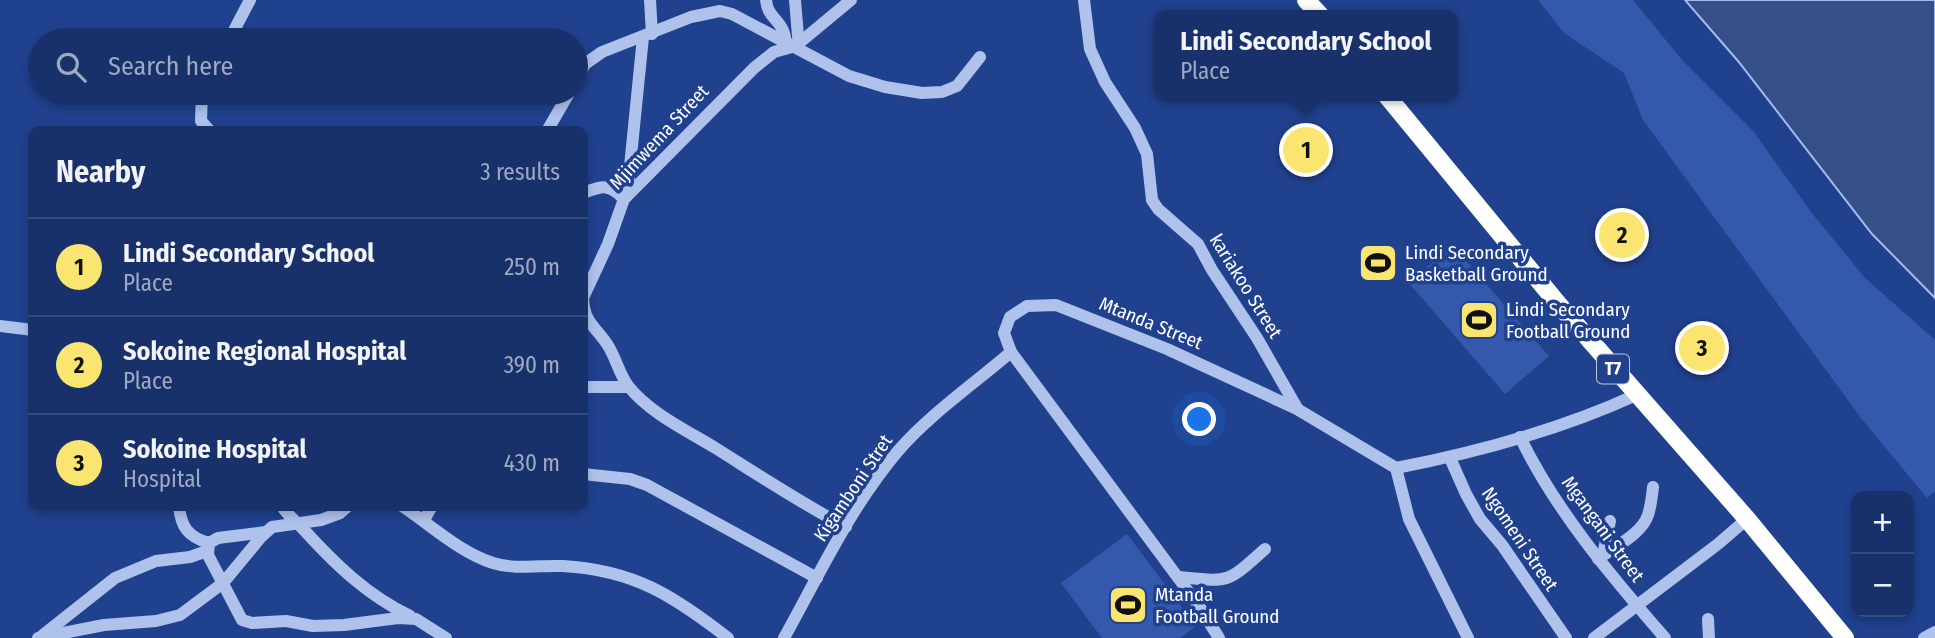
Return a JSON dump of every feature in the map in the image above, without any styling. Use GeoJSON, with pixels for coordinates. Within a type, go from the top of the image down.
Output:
{"type":"FeatureCollection","features":[{"type":"Feature","properties":{"kind":"highway","name":"T7"},"geometry":{"type":"LineString","coordinates":[[1391,101],[1559,305],[1747,519],[1845,638]]}},
{"type":"Feature","properties":{"kind":"street"},"geometry":{"type":"LineString","coordinates":[[235,28],[250,0]]}},
{"type":"Feature","properties":{"kind":"street"},"geometry":{"type":"LineString","coordinates":[[626,198],[648,36],[650,0]]}},
{"type":"Feature","properties":{"kind":"street"},"geometry":{"type":"LineString","coordinates":[[766,0],[768,10],[783,26],[794,46]]}},
{"type":"Feature","properties":{"kind":"street"},"geometry":{"type":"LineString","coordinates":[[794,46],[795,0]]}},
{"type":"Feature","properties":{"kind":"street","name":"Mjimwema Street"},"geometry":{"type":"LineString","coordinates":[[588,287],[626,198],[754,68],[774,52],[794,46],[851,0]]}},
{"type":"Feature","properties":{"kind":"street","name":"kariakoo Street"},"geometry":{"type":"LineString","coordinates":[[1084,0],[1090,49],[1105,82],[1144,146],[1149,165],[1152,200],[1158,209],[1198,244],[1257,338],[1297,409]]}},
{"type":"Feature","properties":{"kind":"street"},"geometry":{"type":"LineString","coordinates":[[588,61],[691,17],[720,11],[732,14],[866,82],[908,90],[942,92],[957,86],[980,57]]}},
{"type":"Feature","properties":{"kind":"street"},"geometry":{"type":"LineString","coordinates":[[202,105],[201,121],[206,126]]}},
{"type":"Feature","properties":{"kind":"street"},"geometry":{"type":"LineString","coordinates":[[550,126],[562,105]]}},
{"type":"Feature","properties":{"kind":"street"},"geometry":{"type":"LineString","coordinates":[[588,191],[609,187],[626,198]]}},
{"type":"Feature","properties":{"kind":"street","name":"Mtanda Street"},"geometry":{"type":"LineString","coordinates":[[1011,352],[1004,333],[1010,317],[1027,306],[1056,305],[1167,349],[1297,409],[1396,468]]}},
{"type":"Feature","properties":{"kind":"street","name":"Mjimwema Street"},"geometry":{"type":"LineString","coordinates":[[588,324],[608,345],[628,387],[670,420],[794,499],[846,527]]}},
{"type":"Feature","properties":{"kind":"street"},"geometry":{"type":"LineString","coordinates":[[0,326],[28,329]]}},
{"type":"Feature","properties":{"kind":"street"},"geometry":{"type":"LineString","coordinates":[[1011,352],[1178,578],[1219,638]]}},
{"type":"Feature","properties":{"kind":"street","name":"Kigamboni Stret"},"geometry":{"type":"LineString","coordinates":[[784,638],[846,527],[887,464],[907,441],[1011,352]]}},
{"type":"Feature","properties":{"kind":"street"},"geometry":{"type":"LineString","coordinates":[[588,387],[628,387]]}},
{"type":"Feature","properties":{"kind":"street"},"geometry":{"type":"LineString","coordinates":[[1468,638],[1409,519],[1396,468],[1450,457],[1553,429],[1636,395]]}},
{"type":"Feature","properties":{"kind":"street","name":"Mgangani Street"},"geometry":{"type":"LineString","coordinates":[[1520,437],[1538,471],[1636,605],[1665,638]]}},
{"type":"Feature","properties":{"kind":"street","name":"Ngomeni Street"},"geometry":{"type":"LineString","coordinates":[[1450,457],[1480,519],[1502,545],[1566,638]]}},
{"type":"Feature","properties":{"kind":"street"},"geometry":{"type":"LineString","coordinates":[[588,475],[630,479],[647,485],[817,578]]}},
{"type":"Feature","properties":{"kind":"street"},"geometry":{"type":"LineString","coordinates":[[1601,557],[1645,521],[1649,514],[1653,487]]}},
{"type":"Feature","properties":{"kind":"street"},"geometry":{"type":"LineString","coordinates":[[180,511],[186,532],[208,547],[214,571],[223,583],[237,613],[248,623],[272,620],[313,626],[398,618],[416,619]]}},
{"type":"Feature","properties":{"kind":"street"},"geometry":{"type":"LineString","coordinates":[[286,511],[329,559],[352,579],[373,595],[446,638]]}},
{"type":"Feature","properties":{"kind":"street"},"geometry":{"type":"LineString","coordinates":[[38,638],[104,625],[172,618],[188,611],[223,583],[266,532],[276,526],[298,524],[332,516],[340,511]]}},
{"type":"Feature","properties":{"kind":"street"},"geometry":{"type":"LineString","coordinates":[[410,511],[465,550],[496,564],[596,570],[648,585],[684,604],[728,638]]}},
{"type":"Feature","properties":{"kind":"street"},"geometry":{"type":"LineString","coordinates":[[424,520],[429,511]]}},
{"type":"Feature","properties":{"kind":"street"},"geometry":{"type":"LineString","coordinates":[[1594,638],[1747,519]]}},
{"type":"Feature","properties":{"kind":"street"},"geometry":{"type":"LineString","coordinates":[[1601,557],[1610,521]]}},
{"type":"Feature","properties":{"kind":"street"},"geometry":{"type":"LineString","coordinates":[[38,638],[115,578],[156,561],[190,558],[218,538],[266,532]]}},
{"type":"Feature","properties":{"kind":"street"},"geometry":{"type":"LineString","coordinates":[[1178,578],[1217,581],[1228,579],[1265,549]]}},
{"type":"Feature","properties":{"kind":"street"},"geometry":{"type":"LineString","coordinates":[[1708,619],[1709,638]]}},
{"type":"Feature","properties":{"kind":"street"},"geometry":{"type":"LineString","coordinates":[[1924,638],[1935,632]]}},
{"type":"Feature","properties":{"kind":"shaded area"},"geometry":{"type":"Polygon","coordinates":[[[1538,0],[1633,0],[1682,60],[1753,131],[1811,212],[1865,278],[1935,340],[1935,491],[1927,498],[1861,418],[1643,120],[1624,73],[1564,33],[1538,0]]]}},
{"type":"Feature","properties":{"kind":"shaded area"},"geometry":{"type":"Polygon","coordinates":[[[1685,0],[1935,0],[1935,298],[1872,234],[1738,61],[1685,0]]]}},
{"type":"Feature","properties":{"kind":"shaded area","name":"Lindi Secondary Football Ground"},"geometry":{"type":"Polygon","coordinates":[[[1452,245],[1549,356],[1505,394],[1409,283],[1452,245]]]}},
{"type":"Feature","properties":{"kind":"shaded area","name":"Lindi Secondary Basketball Ground"},"geometry":{"type":"Polygon","coordinates":[[[1371,246],[1396,268],[1384,281],[1359,259],[1371,246]]]}},
{"type":"Feature","properties":{"kind":"shaded area","name":"Mtanda Football Ground"},"geometry":{"type":"Polygon","coordinates":[[[1127,534],[1196,626],[1180,638],[1102,638],[1061,583],[1127,534]]]}},
{"type":"Feature","properties":{"kind":"place","name":"Lindi Secondary School"},"geometry":{"type":"Point","coordinates":[1306,150]}},
{"type":"Feature","properties":{"kind":"place","name":"Sokoine Regional Hospital"},"geometry":{"type":"Point","coordinates":[1622,235]}},
{"type":"Feature","properties":{"kind":"place","name":"Lindi Secondary Basketball Ground"},"geometry":{"type":"Point","coordinates":[1378,263]}},
{"type":"Feature","properties":{"kind":"place","name":"Lindi Secondary Football Ground"},"geometry":{"type":"Point","coordinates":[1479,320]}},
{"type":"Feature","properties":{"kind":"place","name":"Sokoine Hospital"},"geometry":{"type":"Point","coordinates":[1702,348]}},
{"type":"Feature","properties":{"kind":"place","name":"Mtanda Football Ground"},"geometry":{"type":"Point","coordinates":[1128,605]}}]}
